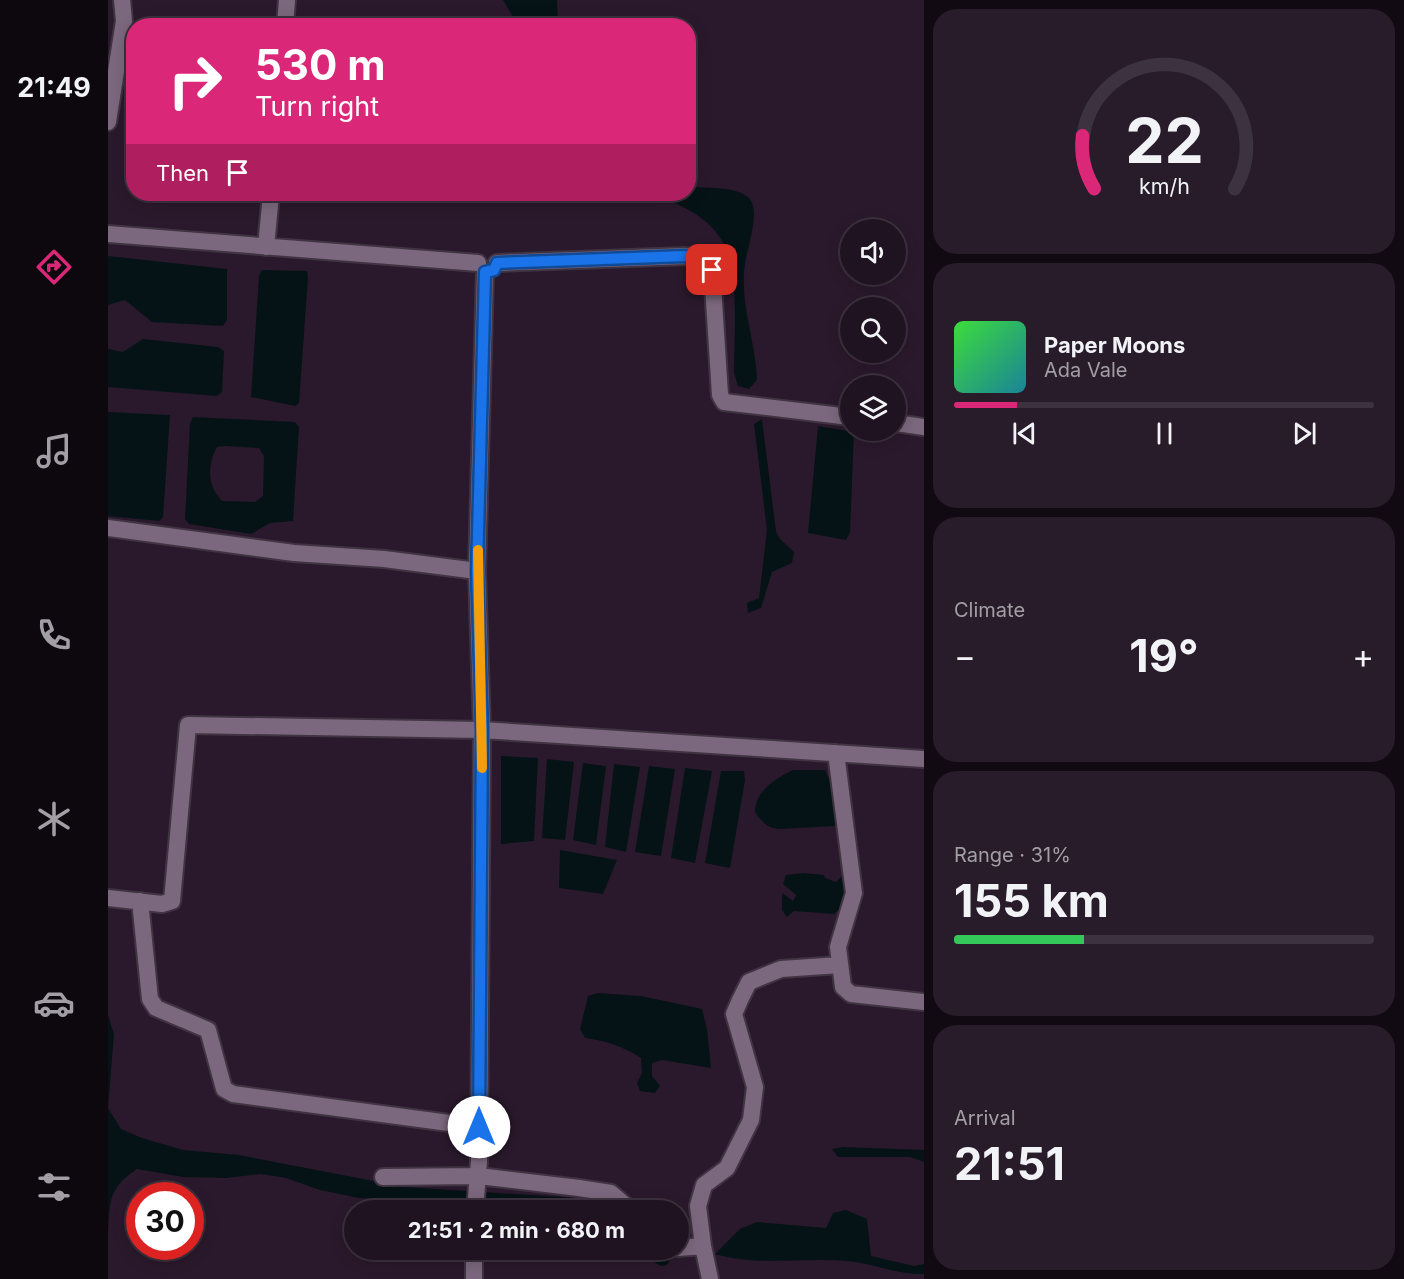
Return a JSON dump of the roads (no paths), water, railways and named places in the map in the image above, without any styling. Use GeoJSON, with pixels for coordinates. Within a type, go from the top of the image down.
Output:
{"type":"FeatureCollection","features":[{"type":"Feature","properties":{"kind":"street"},"geometry":{"type":"LineString","coordinates":[[108,122],[124,21],[122,0]]}},
{"type":"Feature","properties":{"kind":"street"},"geometry":{"type":"LineString","coordinates":[[286,18],[287,0]]}},
{"type":"Feature","properties":{"kind":"street"},"geometry":{"type":"LineString","coordinates":[[266,247],[270,201]]}},
{"type":"Feature","properties":{"kind":"street"},"geometry":{"type":"LineString","coordinates":[[108,234],[487,266],[685,256],[699,258],[707,262],[712,270],[720,395],[724,402],[840,416]]}},
{"type":"Feature","properties":{"kind":"street"},"geometry":{"type":"LineString","coordinates":[[476,1200],[479,1127],[482,730],[477,571],[487,266]]}},
{"type":"Feature","properties":{"kind":"street"},"geometry":{"type":"LineString","coordinates":[[906,424],[924,427]]}},
{"type":"Feature","properties":{"kind":"street"},"geometry":{"type":"LineString","coordinates":[[108,528],[294,553],[384,559],[477,571]]}},
{"type":"Feature","properties":{"kind":"street"},"geometry":{"type":"LineString","coordinates":[[108,898],[162,904],[172,901],[188,724],[482,730],[924,759]]}},
{"type":"Feature","properties":{"kind":"street"},"geometry":{"type":"LineString","coordinates":[[836,753],[854,893],[838,947],[843,987],[851,994],[924,1002]]}},
{"type":"Feature","properties":{"kind":"street"},"geometry":{"type":"LineString","coordinates":[[140,901],[150,999],[156,1008],[208,1030],[224,1089],[233,1094],[479,1127]]}},
{"type":"Feature","properties":{"kind":"street"},"geometry":{"type":"LineString","coordinates":[[710,1279],[698,1206],[704,1185],[727,1168],[751,1120],[754,1087],[734,1014],[749,982],[781,969],[840,964]]}},
{"type":"Feature","properties":{"kind":"street"},"geometry":{"type":"LineString","coordinates":[[383,1177],[478,1180],[611,1193],[619,1200]]}},
{"type":"Feature","properties":{"kind":"street"},"geometry":{"type":"LineString","coordinates":[[689,1247],[703,1246]]}},
{"type":"Feature","properties":{"kind":"street"},"geometry":{"type":"LineString","coordinates":[[474,1260],[474,1279]]}}]}
